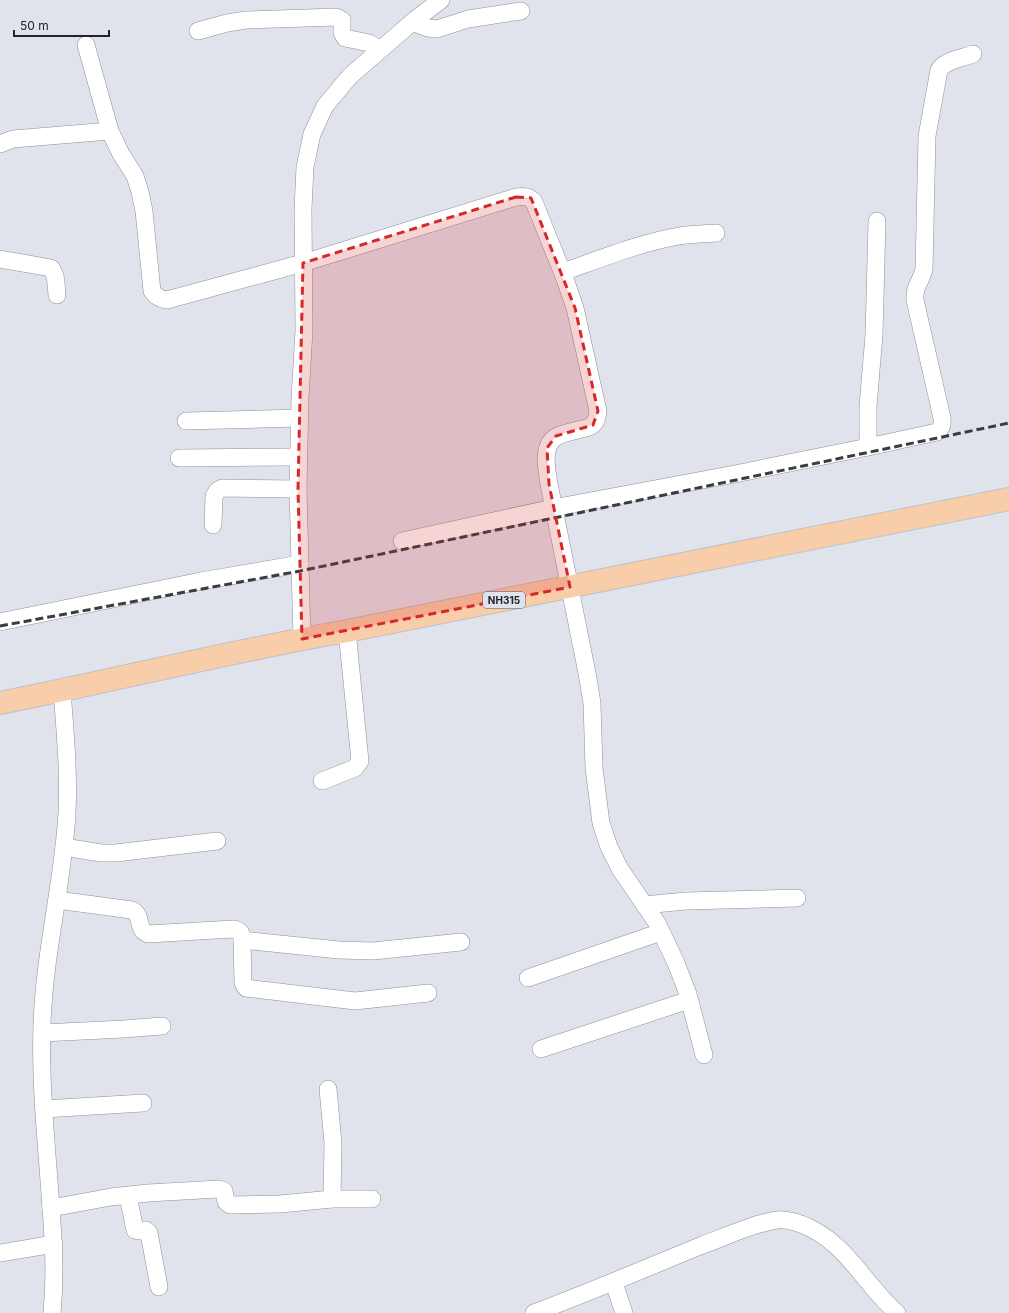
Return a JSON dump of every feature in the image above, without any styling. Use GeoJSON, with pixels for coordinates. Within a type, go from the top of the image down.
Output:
{"type":"FeatureCollection","features":[{"type":"Feature","properties":{"kind":"highway","name":"NH315"},"geometry":{"type":"LineString","coordinates":[[0,703],[302,639],[1009,499]]}},
{"type":"Feature","properties":{"kind":"street"},"geometry":{"type":"LineString","coordinates":[[302,639],[298,457],[304,330],[303,209],[305,167],[312,134],[325,106],[350,76],[412,22],[441,0]]}},
{"type":"Feature","properties":{"kind":"street"},"geometry":{"type":"LineString","coordinates":[[412,22],[428,28],[436,29],[468,19],[521,11]]}},
{"type":"Feature","properties":{"kind":"street"},"geometry":{"type":"LineString","coordinates":[[198,31],[227,23],[246,20],[336,17],[342,20],[342,33],[345,38],[369,43],[380,50]]}},
{"type":"Feature","properties":{"kind":"street"},"geometry":{"type":"LineString","coordinates":[[86,44],[110,131],[121,154],[135,176],[140,192],[144,211],[152,291],[155,296],[160,299],[167,300],[303,263],[522,196],[531,198],[534,202],[575,308],[598,412],[597,420],[593,425],[556,436],[547,448],[546,462],[553,508],[570,586],[592,703],[594,768],[601,823],[609,847],[620,868],[661,932],[676,964],[689,1000],[704,1055]]}},
{"type":"Feature","properties":{"kind":"street"},"geometry":{"type":"LineString","coordinates":[[402,541],[553,508],[675,486],[868,447],[937,432],[941,429],[943,424],[915,300],[915,288],[921,280],[924,269],[927,136],[941,66],[948,62],[973,54]]}},
{"type":"Feature","properties":{"kind":"street"},"geometry":{"type":"LineString","coordinates":[[0,144],[13,139],[110,131]]}},
{"type":"Feature","properties":{"kind":"street"},"geometry":{"type":"LineString","coordinates":[[868,447],[868,406],[874,335],[877,221]]}},
{"type":"Feature","properties":{"kind":"street"},"geometry":{"type":"LineString","coordinates":[[562,272],[624,251],[679,236],[716,233]]}},
{"type":"Feature","properties":{"kind":"street"},"geometry":{"type":"LineString","coordinates":[[0,259],[47,266],[51,268],[54,271],[58,296]]}},
{"type":"Feature","properties":{"kind":"street"},"geometry":{"type":"LineString","coordinates":[[186,422],[299,418]]}},
{"type":"Feature","properties":{"kind":"street"},"geometry":{"type":"LineString","coordinates":[[179,458],[298,457]]}},
{"type":"Feature","properties":{"kind":"street"},"geometry":{"type":"LineString","coordinates":[[214,525],[214,496],[218,490],[222,488],[298,489]]}},
{"type":"Feature","properties":{"kind":"street"},"geometry":{"type":"LineString","coordinates":[[0,622],[201,581],[300,564]]}},
{"type":"Feature","properties":{"kind":"street"},"geometry":{"type":"LineString","coordinates":[[322,781],[356,768],[360,761],[348,631]]}},
{"type":"Feature","properties":{"kind":"street"},"geometry":{"type":"LineString","coordinates":[[52,1313],[55,1285],[54,1244],[41,1060],[46,978],[64,847],[67,813],[68,773],[62,691]]}},
{"type":"Feature","properties":{"kind":"street"},"geometry":{"type":"LineString","coordinates":[[64,847],[101,853],[116,853],[217,841]]}},
{"type":"Feature","properties":{"kind":"street"},"geometry":{"type":"LineString","coordinates":[[644,905],[686,901],[797,898]]}},
{"type":"Feature","properties":{"kind":"street"},"geometry":{"type":"LineString","coordinates":[[57,900],[132,910],[138,915],[142,931],[148,934],[233,929],[240,932],[242,934],[243,984],[246,988],[354,1001],[428,993]]}},
{"type":"Feature","properties":{"kind":"street"},"geometry":{"type":"LineString","coordinates":[[528,978],[661,932]]}},
{"type":"Feature","properties":{"kind":"street"},"geometry":{"type":"LineString","coordinates":[[242,940],[339,950],[373,951],[461,942]]}},
{"type":"Feature","properties":{"kind":"street"},"geometry":{"type":"LineString","coordinates":[[541,1049],[689,1000]]}},
{"type":"Feature","properties":{"kind":"street"},"geometry":{"type":"LineString","coordinates":[[42,1033],[162,1026]]}},
{"type":"Feature","properties":{"kind":"street"},"geometry":{"type":"LineString","coordinates":[[328,1089],[333,1143],[332,1200]]}},
{"type":"Feature","properties":{"kind":"street"},"geometry":{"type":"LineString","coordinates":[[44,1109],[143,1103]]}},
{"type":"Feature","properties":{"kind":"street"},"geometry":{"type":"LineString","coordinates":[[51,1208],[112,1197],[219,1189],[224,1191],[226,1202],[230,1205],[372,1199]]}},
{"type":"Feature","properties":{"kind":"street"},"geometry":{"type":"LineString","coordinates":[[128,1196],[135,1230],[146,1230],[149,1233],[159,1287]]}},
{"type":"Feature","properties":{"kind":"street"},"geometry":{"type":"LineString","coordinates":[[534,1313],[614,1282],[737,1230],[776,1220],[785,1220],[811,1229],[830,1241],[846,1254],[878,1294],[898,1313]]}},
{"type":"Feature","properties":{"kind":"street"},"geometry":{"type":"LineString","coordinates":[[0,1253],[54,1244]]}},
{"type":"Feature","properties":{"kind":"street"},"geometry":{"type":"LineString","coordinates":[[614,1282],[624,1313]]}},
{"type":"Feature","properties":{"kind":"highlighted area"},"geometry":{"type":"Polygon","coordinates":[[[516,197],[531,198],[575,308],[598,411],[593,425],[556,436],[547,448],[549,484],[570,587],[302,639],[298,489],[303,263],[516,197]]]}},
{"type":"Feature","properties":{"kind":"railway"},"geometry":{"type":"LineString","coordinates":[[0,626],[300,571],[1009,423]]}}]}
